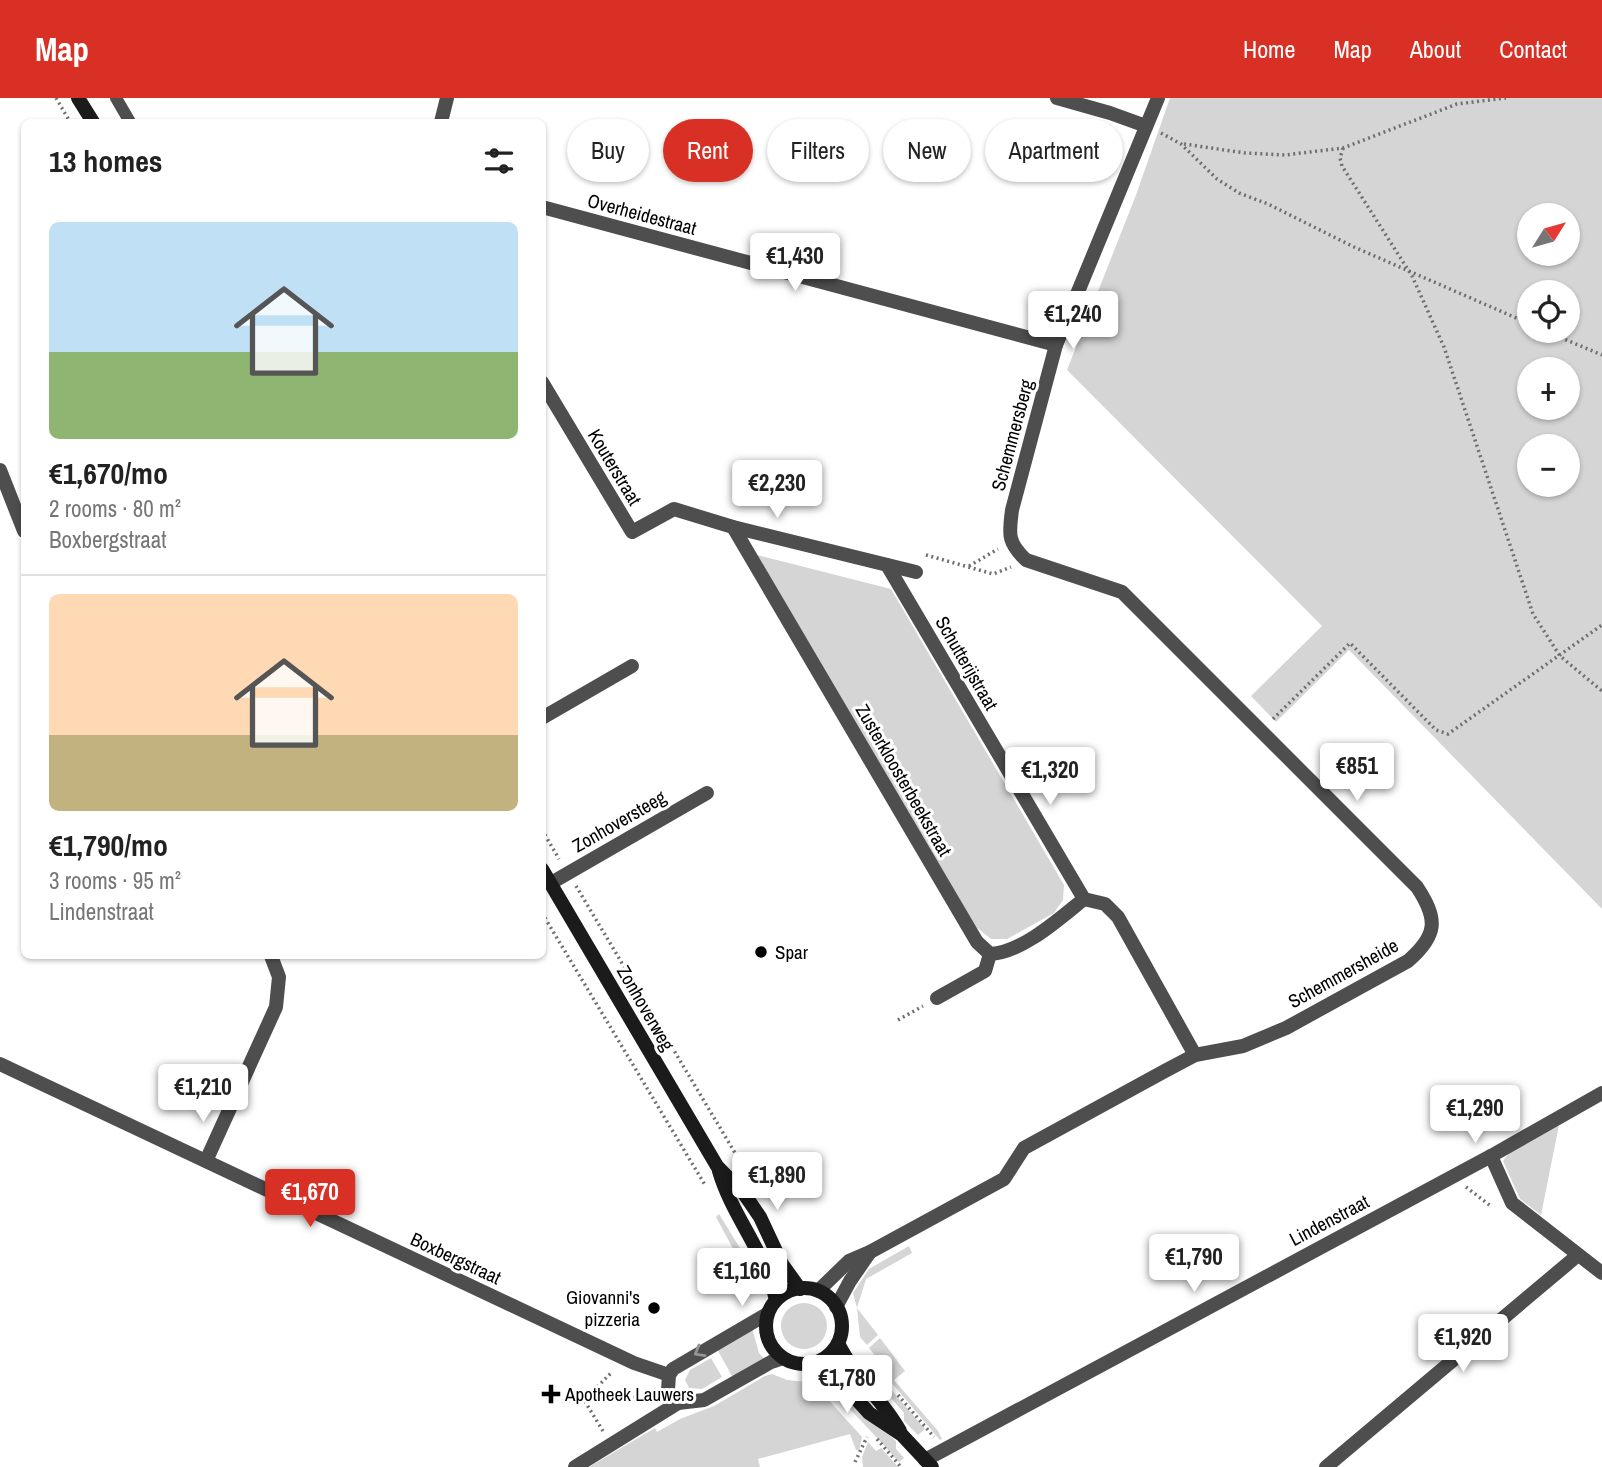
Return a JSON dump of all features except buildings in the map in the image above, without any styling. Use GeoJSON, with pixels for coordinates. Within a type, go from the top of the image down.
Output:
{"type":"FeatureCollection","features":[{"type":"Feature","properties":{"kind":"street"},"geometry":{"type":"LineString","coordinates":[[79,98],[91,119]]}},
{"type":"Feature","properties":{"kind":"street"},"geometry":{"type":"LineString","coordinates":[[442,119],[447,98]]}},
{"type":"Feature","properties":{"kind":"street"},"geometry":{"type":"LineString","coordinates":[[1057,98],[1150,127]]}},
{"type":"Feature","properties":{"kind":"street","name":"Schemmersberg"},"geometry":{"type":"LineString","coordinates":[[1008,549],[1012,510],[1056,345],[1150,127],[1158,98]]}},
{"type":"Feature","properties":{"kind":"street","name":"Overheidestraat"},"geometry":{"type":"LineString","coordinates":[[546,208],[1056,345]]}},
{"type":"Feature","properties":{"kind":"street","name":"Kouterstraat"},"geometry":{"type":"LineString","coordinates":[[546,389],[632,532],[674,509],[733,527],[916,572]]}},
{"type":"Feature","properties":{"kind":"street"},"geometry":{"type":"LineString","coordinates":[[0,470],[21,523]]}},
{"type":"Feature","properties":{"kind":"street","name":"Zusterkloosterbeekstraat"},"geometry":{"type":"LineString","coordinates":[[733,527],[977,942],[990,954]]}},
{"type":"Feature","properties":{"kind":"street","name":"Schemmersheide"},"geometry":{"type":"LineString","coordinates":[[818,1291],[849,1261],[1004,1179],[1024,1148],[1195,1055],[1243,1046],[1264,1037],[1408,961],[1423,948],[1431,933],[1430,908],[1417,887],[1122,592],[1037,566],[1008,549]]}},
{"type":"Feature","properties":{"kind":"street","name":"Schutterijstraat"},"geometry":{"type":"LineString","coordinates":[[887,565],[1084,899]]}},
{"type":"Feature","properties":{"kind":"street"},"geometry":{"type":"LineString","coordinates":[[546,716],[632,666]]}},
{"type":"Feature","properties":{"kind":"street","name":"Zonhoversteeg"},"geometry":{"type":"LineString","coordinates":[[551,883],[706,793]]}},
{"type":"Feature","properties":{"kind":"street","name":"Zonhoverweg"},"geometry":{"type":"LineString","coordinates":[[546,875],[717,1166],[723,1186],[768,1271],[776,1300]]}},
{"type":"Feature","properties":{"kind":"street"},"geometry":{"type":"LineString","coordinates":[[937,998],[985,971],[990,954],[1002,953],[1047,929],[1084,899],[1105,904],[1118,917],[1195,1055]]}},
{"type":"Feature","properties":{"kind":"street"},"geometry":{"type":"LineString","coordinates":[[206,1161],[276,1007],[279,977],[272,959]]}},
{"type":"Feature","properties":{"kind":"street","name":"Boxbergstraat"},"geometry":{"type":"LineString","coordinates":[[0,1064],[634,1363],[669,1375]]}},
{"type":"Feature","properties":{"kind":"street","name":"Lindenstraat"},"geometry":{"type":"LineString","coordinates":[[928,1463],[1602,1093]]}},
{"type":"Feature","properties":{"kind":"street"},"geometry":{"type":"LineString","coordinates":[[1491,1156],[1512,1203],[1602,1273]]}},
{"type":"Feature","properties":{"kind":"street","name":"Zonhoverweg"},"geometry":{"type":"LineString","coordinates":[[717,1166],[746,1195],[760,1217],[782,1264],[800,1289]]}},
{"type":"Feature","properties":{"kind":"street","name":"Schemmersheide"},"geometry":{"type":"LineString","coordinates":[[836,1307],[870,1252]]}},
{"type":"Feature","properties":{"kind":"street"},"geometry":{"type":"LineString","coordinates":[[1326,1467],[1578,1255]]}},
{"type":"Feature","properties":{"kind":"street"},"geometry":{"type":"LineString","coordinates":[[678,1403],[668,1390],[669,1375],[682,1362],[767,1314],[776,1300],[787,1292],[800,1289],[818,1291],[828,1298],[841,1318],[838,1343],[829,1354],[817,1362],[800,1364],[783,1358],[774,1350],[768,1339],[767,1314]]}},
{"type":"Feature","properties":{"kind":"street"},"geometry":{"type":"LineString","coordinates":[[838,1343],[853,1370],[892,1417],[902,1435]]}},
{"type":"Feature","properties":{"kind":"street"},"geometry":{"type":"LineString","coordinates":[[575,1467],[678,1403],[704,1400],[771,1362],[783,1358]]}},
{"type":"Feature","properties":{"kind":"street"},"geometry":{"type":"LineString","coordinates":[[817,1362],[840,1381],[869,1413],[902,1435],[928,1463]]}},
{"type":"Feature","properties":{"kind":"lane"},"geometry":{"type":"LineString","coordinates":[[116,98],[128,119]]}},
{"type":"Feature","properties":{"kind":"path"},"geometry":{"type":"LineString","coordinates":[[56,98],[69,119]]}},
{"type":"Feature","properties":{"kind":"path"},"geometry":{"type":"LineString","coordinates":[[1181,144],[1245,153],[1284,155],[1343,148],[1457,104],[1506,98]]}},
{"type":"Feature","properties":{"kind":"path"},"geometry":{"type":"LineString","coordinates":[[1150,127],[1181,144],[1217,178],[1238,193],[1268,204],[1354,247],[1517,318]]}},
{"type":"Feature","properties":{"kind":"path"},"geometry":{"type":"LineString","coordinates":[[1343,148],[1340,158],[1342,166],[1408,269],[1444,347],[1533,614],[1560,656],[1602,691]]}},
{"type":"Feature","properties":{"kind":"path"},"geometry":{"type":"LineString","coordinates":[[1574,343],[1602,355]]}},
{"type":"Feature","properties":{"kind":"path"},"geometry":{"type":"LineString","coordinates":[[968,566],[1008,549]]}},
{"type":"Feature","properties":{"kind":"path"},"geometry":{"type":"LineString","coordinates":[[926,555],[993,574],[1013,567]]}},
{"type":"Feature","properties":{"kind":"path"},"geometry":{"type":"LineString","coordinates":[[1268,723],[1350,643],[1436,730],[1448,734],[1602,625]]}},
{"type":"Feature","properties":{"kind":"path"},"geometry":{"type":"LineString","coordinates":[[546,837],[744,1169]]}},
{"type":"Feature","properties":{"kind":"path"},"geometry":{"type":"LineString","coordinates":[[546,920],[705,1186]]}},
{"type":"Feature","properties":{"kind":"path"},"geometry":{"type":"LineString","coordinates":[[898,1020],[914,1011]]}},
{"type":"Feature","properties":{"kind":"path"},"geometry":{"type":"LineString","coordinates":[[1458,1181],[1492,1207]]}},
{"type":"Feature","properties":{"kind":"path"},"geometry":{"type":"LineString","coordinates":[[584,1400],[614,1370]]}},
{"type":"Feature","properties":{"kind":"path"},"geometry":{"type":"LineString","coordinates":[[895,1391],[937,1440]]}},
{"type":"Feature","properties":{"kind":"path"},"geometry":{"type":"LineString","coordinates":[[562,1401],[656,1396]]}},
{"type":"Feature","properties":{"kind":"path"},"geometry":{"type":"LineString","coordinates":[[584,1400],[606,1436]]}},
{"type":"Feature","properties":{"kind":"path"},"geometry":{"type":"LineString","coordinates":[[855,1462],[867,1437]]}},
{"type":"Feature","properties":{"kind":"path"},"geometry":{"type":"LineString","coordinates":[[883,1446],[901,1467]]}},
{"type":"Feature","properties":{"kind":"shaded area"},"geometry":{"type":"Polygon","coordinates":[[[1170,98],[1602,98],[1602,909],[1349,650],[1276,722],[1251,696],[1322,626],[1067,370],[1136,195],[1170,98]]]}},
{"type":"Feature","properties":{"kind":"shaded area"},"geometry":{"type":"Polygon","coordinates":[[[757,555],[891,589],[1064,885],[1063,900],[1054,913],[1007,939],[991,939],[976,927],[757,555]]]}},
{"type":"Feature","properties":{"kind":"shaded area"},"geometry":{"type":"Polygon","coordinates":[[[1559,1125],[1541,1215],[1520,1199],[1503,1161],[1511,1150],[1559,1125]]]}},
{"type":"Feature","properties":{"kind":"shaded area"},"geometry":{"type":"Polygon","coordinates":[[[719,1214],[751,1266],[744,1269],[716,1217],[719,1214]]]}},
{"type":"Feature","properties":{"kind":"shaded area"},"geometry":{"type":"Polygon","coordinates":[[[909,1246],[912,1253],[866,1279],[857,1308],[853,1293],[869,1269],[909,1246]]]}},
{"type":"Feature","properties":{"kind":"shaded area"},"geometry":{"type":"Polygon","coordinates":[[[804,1303],[820,1310],[827,1326],[820,1342],[804,1349],[788,1342],[781,1326],[788,1310],[804,1303]]]}},
{"type":"Feature","properties":{"kind":"shaded area"},"geometry":{"type":"Polygon","coordinates":[[[857,1308],[878,1335],[867,1345],[860,1337],[857,1308]]]}},
{"type":"Feature","properties":{"kind":"shaded area"},"geometry":{"type":"Polygon","coordinates":[[[752,1328],[759,1353],[765,1360],[733,1378],[717,1349],[752,1328]]]}},
{"type":"Feature","properties":{"kind":"shaded area"},"geometry":{"type":"Polygon","coordinates":[[[880,1338],[905,1371],[894,1380],[942,1439],[940,1440],[874,1362],[883,1359],[879,1355],[876,1357],[869,1348],[880,1338]]]}},
{"type":"Feature","properties":{"kind":"shaded area"},"geometry":{"type":"Polygon","coordinates":[[[711,1358],[722,1377],[702,1389],[689,1388],[685,1380],[690,1370],[711,1358]]]}},
{"type":"Feature","properties":{"kind":"shaded area"},"geometry":{"type":"Polygon","coordinates":[[[868,1363],[925,1429],[918,1435],[904,1421],[904,1413],[881,1386],[873,1385],[860,1370],[868,1363]]]}},
{"type":"Feature","properties":{"kind":"shaded area"},"geometry":{"type":"Polygon","coordinates":[[[772,1374],[787,1380],[806,1382],[808,1387],[813,1387],[812,1383],[815,1385],[862,1437],[859,1451],[856,1450],[850,1434],[758,1459],[760,1467],[589,1467],[655,1428],[657,1432],[680,1419],[714,1406],[772,1374]]]}},
{"type":"Feature","properties":{"kind":"shaded area"},"geometry":{"type":"Polygon","coordinates":[[[838,1388],[896,1441],[896,1449],[904,1458],[899,1462],[834,1392],[838,1388]]]}},
{"type":"Feature","properties":{"kind":"shaded area"},"geometry":{"type":"Polygon","coordinates":[[[868,1442],[876,1451],[881,1448],[898,1467],[863,1467],[862,1457],[868,1442]]]}},
{"type":"Feature","properties":{"kind":"place","name":"Spar"},"geometry":{"type":"Point","coordinates":[761,952]}},
{"type":"Feature","properties":{"kind":"place","name":"Giovanni's pizzeria"},"geometry":{"type":"Point","coordinates":[654,1308]}},
{"type":"Feature","properties":{"kind":"place","name":"Apotheek Lauwers"},"geometry":{"type":"Point","coordinates":[551,1394]}}]}
